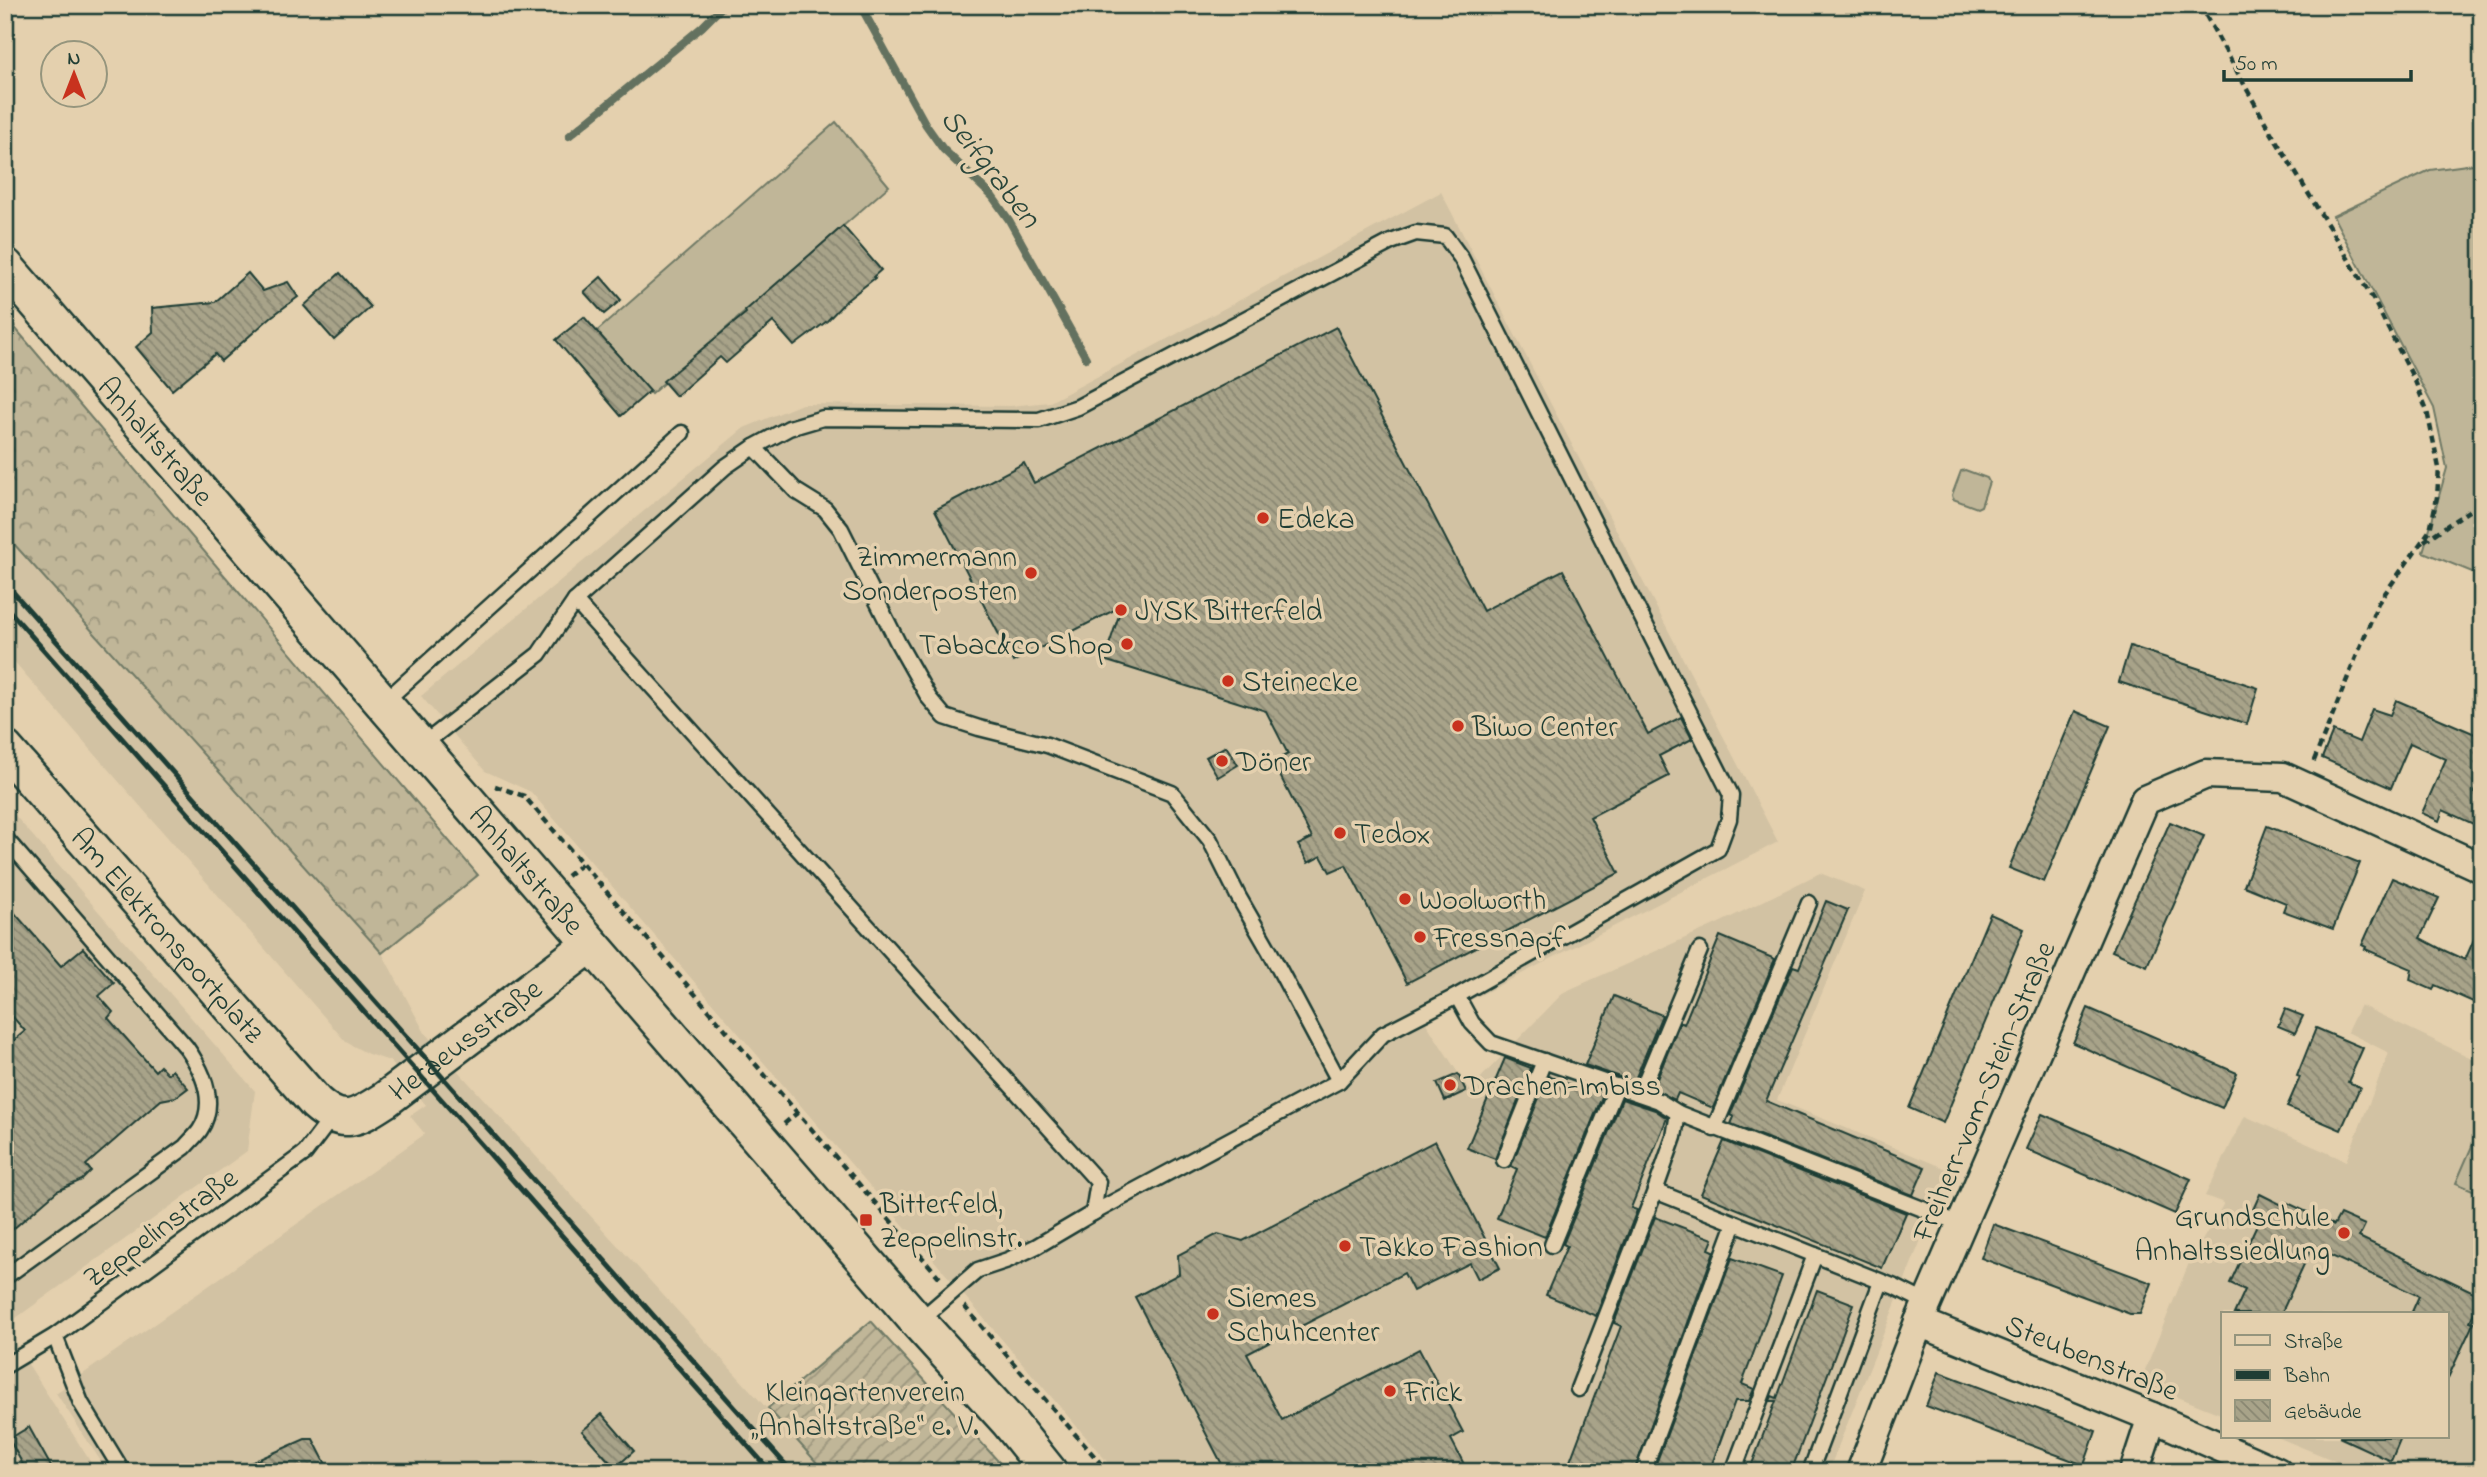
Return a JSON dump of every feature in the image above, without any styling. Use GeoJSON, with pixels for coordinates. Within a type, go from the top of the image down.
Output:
{"type":"FeatureCollection","features":[{"type":"Feature","properties":{"kind":"street","name":"Anhaltstraße"},"geometry":{"type":"LineString","coordinates":[[5,266],[590,945],[918,1322],[1009,1422],[1049,1472]]}},
{"type":"Feature","properties":{"kind":"street","name":"Am Elektronsportplatz"},"geometry":{"type":"LineString","coordinates":[[5,749],[316,1103],[333,1116]]}},
{"type":"Feature","properties":{"kind":"street","name":"Freiherr-vom-Stein-Straße"},"geometry":{"type":"LineString","coordinates":[[1861,1472],[1923,1313],[2145,800],[2206,774],[2283,777],[2304,787]]}},
{"type":"Feature","properties":{"kind":"street"},"geometry":{"type":"LineString","coordinates":[[2304,787],[2482,868]]}},
{"type":"Feature","properties":{"kind":"street","name":"Heraeusstraße"},"geometry":{"type":"LineString","coordinates":[[333,1116],[351,1118],[386,1100],[590,945]]}},
{"type":"Feature","properties":{"kind":"street","name":"Steubenstraße"},"geometry":{"type":"LineString","coordinates":[[1923,1313],[2277,1472]]}},
{"type":"Feature","properties":{"kind":"street"},"geometry":{"type":"LineString","coordinates":[[2134,1472],[2152,1416]]}},
{"type":"Feature","properties":{"kind":"lane"},"geometry":{"type":"LineString","coordinates":[[421,746],[539,654],[575,601],[725,467],[789,428],[823,418],[1039,420],[1077,407],[1391,242],[1416,233],[1445,236],[1461,258],[1731,795],[1729,819],[1718,849],[1457,996],[1383,1034],[1339,1081],[1008,1261],[978,1270],[918,1322]]}},
{"type":"Feature","properties":{"kind":"lane"},"geometry":{"type":"LineString","coordinates":[[383,703],[682,433]]}},
{"type":"Feature","properties":{"kind":"lane"},"geometry":{"type":"LineString","coordinates":[[754,447],[796,491],[825,509],[841,529],[904,654],[929,698],[945,717],[1047,745],[1172,793],[1210,840],[1339,1081]]}},
{"type":"Feature","properties":{"kind":"lane"},"geometry":{"type":"LineString","coordinates":[[575,601],[1098,1182],[1093,1213]]}},
{"type":"Feature","properties":{"kind":"lane"},"geometry":{"type":"LineString","coordinates":[[5,838],[194,1057],[201,1067],[207,1087],[208,1108],[201,1129],[185,1147],[5,1276]]}},
{"type":"Feature","properties":{"kind":"lane"},"geometry":{"type":"LineString","coordinates":[[1714,1129],[1809,903]]}},
{"type":"Feature","properties":{"kind":"lane"},"geometry":{"type":"LineString","coordinates":[[1640,1094],[1700,950]]}},
{"type":"Feature","properties":{"kind":"lane"},"geometry":{"type":"LineString","coordinates":[[1457,996],[1472,1023],[1491,1043],[1659,1101],[1714,1129],[1961,1224]]}},
{"type":"Feature","properties":{"kind":"lane"},"geometry":{"type":"LineString","coordinates":[[1504,1160],[1544,1061]]}},
{"type":"Feature","properties":{"kind":"lane"},"geometry":{"type":"LineString","coordinates":[[1552,1245],[1618,1086]]}},
{"type":"Feature","properties":{"kind":"lane"},"geometry":{"type":"LineString","coordinates":[[1578,1389],[1655,1191],[1674,1137],[1678,1113]]}},
{"type":"Feature","properties":{"kind":"lane","name":"Zeppelinstraße"},"geometry":{"type":"LineString","coordinates":[[5,1366],[55,1336],[305,1153],[333,1116]]}},
{"type":"Feature","properties":{"kind":"lane"},"geometry":{"type":"LineString","coordinates":[[1655,1191],[1881,1282],[1923,1313]]}},
{"type":"Feature","properties":{"kind":"lane"},"geometry":{"type":"LineString","coordinates":[[1643,1472],[1735,1223]]}},
{"type":"Feature","properties":{"kind":"lane"},"geometry":{"type":"LineString","coordinates":[[1733,1472],[1815,1255]]}},
{"type":"Feature","properties":{"kind":"lane"},"geometry":{"type":"LineString","coordinates":[[1810,1472],[1881,1282]]}},
{"type":"Feature","properties":{"kind":"lane"},"geometry":{"type":"LineString","coordinates":[[55,1336],[81,1403],[123,1472]]}},
{"type":"Feature","properties":{"kind":"path"},"geometry":{"type":"LineString","coordinates":[[2200,5],[2269,129],[2374,301],[2415,381],[2427,411],[2439,468],[2437,497],[2430,530],[2378,603],[2304,787]]}},
{"type":"Feature","properties":{"kind":"path"},"geometry":{"type":"LineString","coordinates":[[2420,543],[2482,502]]}},
{"type":"Feature","properties":{"kind":"path"},"geometry":{"type":"LineString","coordinates":[[490,784],[524,796],[1108,1472]]}},
{"type":"Feature","properties":{"kind":"shaded area"},"geometry":{"type":"Polygon","coordinates":[[[1441,192],[1778,842],[1426,1023],[1469,1090],[1564,992],[1719,923],[1820,873],[1865,891],[1777,1100],[1949,1170],[1828,1472],[1116,1472],[531,792],[485,771],[421,696],[744,428],[802,404],[1010,406],[1050,402],[1441,192]]]}},
{"type":"Feature","properties":{"kind":"shaded area"},"geometry":{"type":"Polygon","coordinates":[[[5,534],[382,953],[425,1033],[457,1070],[825,1472],[108,1472],[56,1393],[425,1134],[410,1116],[426,1105],[390,1061],[368,1054],[346,1042],[5,651],[5,534]]]}},
{"type":"Feature","properties":{"kind":"shaded area"},"geometry":{"type":"Polygon","coordinates":[[[5,804],[255,1091],[247,1151],[5,1326],[5,804]]]}},
{"type":"Feature","properties":{"kind":"shaded area","name":"Grundschule Anhaltssiedlung"},"geometry":{"type":"Polygon","coordinates":[[[2360,1005],[2482,1063],[2482,1472],[2362,1472],[2279,1438],[2448,1438],[2448,1312],[2221,1312],[2221,1414],[2140,1382],[2189,1263],[2224,1203],[2205,1196],[2245,1116],[2346,1161],[2389,1053],[2347,1032],[2360,1005]]]}},
{"type":"Feature","properties":{"kind":"shaded area"},"geometry":{"type":"Polygon","coordinates":[[[5,1328],[97,1472],[5,1472],[5,1328]]]}},
{"type":"Feature","properties":{"kind":"green space"},"geometry":{"type":"Polygon","coordinates":[[[836,122],[889,186],[651,394],[596,332],[836,122]]]}},
{"type":"Feature","properties":{"kind":"green space"},"geometry":{"type":"Polygon","coordinates":[[[2482,163],[2482,576],[2423,552],[2447,468],[2434,408],[2333,216],[2430,170],[2482,163]]]}},
{"type":"Feature","properties":{"kind":"green space"},"geometry":{"type":"Polygon","coordinates":[[[5,316],[478,875],[382,953],[5,534],[5,316]]]}},
{"type":"Feature","properties":{"kind":"green space"},"geometry":{"type":"Polygon","coordinates":[[[1961,471],[1987,478],[1989,482],[1981,506],[1977,508],[1953,499],[1961,471]]]}},
{"type":"Feature","properties":{"kind":"green space"},"geometry":{"type":"Polygon","coordinates":[[[2482,1123],[2482,1194],[2456,1183],[2482,1123]]]}},
{"type":"Feature","properties":{"kind":"green space","name":"Kleingartenverein „Anhaltstraße“ e. V."},"geometry":{"type":"Polygon","coordinates":[[[871,1321],[1008,1472],[825,1472],[768,1408],[871,1321]]]}},
{"type":"Feature","properties":{"kind":"building"},"geometry":{"type":"Polygon","coordinates":[[[843,226],[881,270],[873,277],[875,278],[794,346],[773,322],[726,363],[720,357],[676,396],[663,381],[746,313],[745,311],[843,226]]]}},
{"type":"Feature","properties":{"kind":"building"},"geometry":{"type":"Polygon","coordinates":[[[248,273],[263,291],[288,282],[298,297],[221,361],[215,354],[172,390],[136,347],[153,332],[152,308],[215,302],[248,273]]]}},
{"type":"Feature","properties":{"kind":"building"},"geometry":{"type":"Polygon","coordinates":[[[340,273],[371,307],[334,340],[304,306],[340,273]]]}},
{"type":"Feature","properties":{"kind":"building"},"geometry":{"type":"Polygon","coordinates":[[[601,277],[621,300],[604,314],[584,292],[601,277]]]}},
{"type":"Feature","properties":{"kind":"building"},"geometry":{"type":"Polygon","coordinates":[[[584,317],[650,391],[621,416],[556,340],[584,317]]]}},
{"type":"Feature","properties":{"kind":"building","name":"Biwo Center"},"geometry":{"type":"Polygon","coordinates":[[[1336,327],[1483,611],[1563,570],[1648,734],[1681,717],[1692,739],[1659,756],[1669,776],[1590,817],[1619,873],[1407,983],[1346,865],[1330,872],[1321,856],[1308,863],[1298,845],[1312,838],[1273,762],[1288,754],[1266,711],[1104,660],[1122,606],[1013,662],[935,510],[1024,463],[1034,483],[1336,327]]]}},
{"type":"Feature","properties":{"kind":"building"},"geometry":{"type":"Polygon","coordinates":[[[2130,646],[2258,688],[2247,724],[2119,682],[2130,646]]]}},
{"type":"Feature","properties":{"kind":"building"},"geometry":{"type":"Polygon","coordinates":[[[2396,700],[2482,737],[2482,776],[2475,792],[2482,796],[2482,828],[2443,810],[2439,821],[2422,813],[2446,759],[2410,743],[2391,788],[2322,758],[2333,731],[2359,742],[2372,709],[2390,715],[2396,700]]]}},
{"type":"Feature","properties":{"kind":"building"},"geometry":{"type":"Polygon","coordinates":[[[2075,711],[2110,726],[2044,882],[2009,868],[2075,711]]]}},
{"type":"Feature","properties":{"kind":"building","name":"Döner"},"geometry":{"type":"Polygon","coordinates":[[[1226,746],[1238,765],[1218,777],[1206,757],[1226,746]]]}},
{"type":"Feature","properties":{"kind":"building"},"geometry":{"type":"Polygon","coordinates":[[[2170,822],[2204,836],[2147,966],[2112,951],[2170,822]]]}},
{"type":"Feature","properties":{"kind":"building"},"geometry":{"type":"Polygon","coordinates":[[[2267,826],[2360,863],[2333,929],[2283,911],[2286,903],[2244,886],[2267,826]]]}},
{"type":"Feature","properties":{"kind":"building"},"geometry":{"type":"Polygon","coordinates":[[[2392,878],[2439,898],[2420,938],[2441,949],[2465,960],[2482,921],[2482,1006],[2435,985],[2433,990],[2410,980],[2412,969],[2365,949],[2362,945],[2392,878]]]}},
{"type":"Feature","properties":{"kind":"building"},"geometry":{"type":"Polygon","coordinates":[[[1826,901],[1848,910],[1766,1101],[1925,1167],[1913,1195],[1731,1124],[1734,1117],[1730,1115],[1793,966],[1799,968],[1826,901]]]}},
{"type":"Feature","properties":{"kind":"building"},"geometry":{"type":"Polygon","coordinates":[[[5,902],[61,966],[83,948],[114,983],[99,996],[113,1012],[108,1018],[155,1071],[160,1066],[168,1074],[172,1070],[188,1088],[176,1097],[161,1100],[86,1165],[91,1171],[82,1180],[57,1191],[5,1236],[5,1048],[25,1031],[5,1008],[5,902]]]}},
{"type":"Feature","properties":{"kind":"building"},"geometry":{"type":"Polygon","coordinates":[[[1990,914],[2024,929],[1943,1123],[1909,1108],[1990,914]]]}},
{"type":"Feature","properties":{"kind":"building"},"geometry":{"type":"Polygon","coordinates":[[[1720,936],[1775,959],[1713,1108],[1678,1093],[1675,1100],[1653,1089],[1680,1022],[1684,1024],[1720,936]]]}},
{"type":"Feature","properties":{"kind":"building"},"geometry":{"type":"Polygon","coordinates":[[[1614,996],[1662,1015],[1634,1082],[1585,1065],[1614,996]]]}},
{"type":"Feature","properties":{"kind":"building"},"geometry":{"type":"Polygon","coordinates":[[[2088,1008],[2237,1073],[2222,1108],[2073,1043],[2088,1008]]]}},
{"type":"Feature","properties":{"kind":"building"},"geometry":{"type":"Polygon","coordinates":[[[2285,1009],[2303,1016],[2295,1033],[2278,1026],[2285,1009]]]}},
{"type":"Feature","properties":{"kind":"building"},"geometry":{"type":"Polygon","coordinates":[[[2316,1028],[2363,1048],[2348,1082],[2360,1087],[2341,1130],[2287,1107],[2316,1028]]]}},
{"type":"Feature","properties":{"kind":"building"},"geometry":{"type":"Polygon","coordinates":[[[1505,1058],[1531,1068],[1495,1159],[1467,1148],[1505,1058]]]}},
{"type":"Feature","properties":{"kind":"building","name":"Drachen-Imbiss"},"geometry":{"type":"Polygon","coordinates":[[[1458,1074],[1466,1091],[1445,1101],[1437,1083],[1458,1074]]]}},
{"type":"Feature","properties":{"kind":"building"},"geometry":{"type":"Polygon","coordinates":[[[1548,1076],[1576,1087],[1578,1083],[1604,1092],[1545,1237],[1497,1218],[1517,1169],[1511,1166],[1548,1076]]]}},
{"type":"Feature","properties":{"kind":"building"},"geometry":{"type":"Polygon","coordinates":[[[1622,1099],[1655,1110],[1667,1118],[1631,1208],[1637,1210],[1596,1316],[1546,1295],[1567,1246],[1563,1244],[1622,1099]]]}},
{"type":"Feature","properties":{"kind":"building"},"geometry":{"type":"Polygon","coordinates":[[[2042,1114],[2191,1179],[2175,1214],[2026,1149],[2042,1114]]]}},
{"type":"Feature","properties":{"kind":"building"},"geometry":{"type":"Polygon","coordinates":[[[1435,1141],[1500,1268],[1478,1279],[1470,1263],[1413,1291],[1404,1273],[1247,1354],[1282,1420],[1419,1349],[1463,1432],[1451,1439],[1468,1472],[1226,1472],[1135,1297],[1179,1274],[1178,1255],[1218,1234],[1243,1241],[1435,1141]]]}},
{"type":"Feature","properties":{"kind":"building"},"geometry":{"type":"Polygon","coordinates":[[[1724,1141],[1906,1213],[1882,1268],[1701,1194],[1724,1141]]]}},
{"type":"Feature","properties":{"kind":"building"},"geometry":{"type":"Polygon","coordinates":[[[2260,1194],[2284,1206],[2286,1202],[2334,1225],[2340,1214],[2365,1225],[2359,1237],[2482,1296],[2470,1321],[2474,1322],[2448,1378],[2448,1312],[2412,1312],[2419,1296],[2312,1247],[2282,1312],[2235,1312],[2245,1290],[2230,1283],[2259,1220],[2250,1216],[2260,1194]]]}},
{"type":"Feature","properties":{"kind":"building"},"geometry":{"type":"Polygon","coordinates":[[[1655,1217],[1713,1239],[1709,1249],[1714,1251],[1634,1472],[1566,1472],[1621,1326],[1614,1323],[1655,1217]]]}},
{"type":"Feature","properties":{"kind":"building"},"geometry":{"type":"Polygon","coordinates":[[[1993,1224],[2152,1283],[2140,1314],[2130,1314],[1981,1258],[1993,1224]]]}},
{"type":"Feature","properties":{"kind":"building"},"geometry":{"type":"Polygon","coordinates":[[[1732,1258],[1782,1276],[1742,1384],[1754,1389],[1749,1401],[1735,1401],[1709,1472],[1653,1472],[1732,1258]]]}},
{"type":"Feature","properties":{"kind":"building"},"geometry":{"type":"Polygon","coordinates":[[[1817,1290],[1854,1304],[1791,1472],[1749,1472],[1776,1401],[1770,1401],[1772,1396],[1777,1398],[1817,1290]]]}},
{"type":"Feature","properties":{"kind":"building"},"geometry":{"type":"Polygon","coordinates":[[[1939,1372],[2096,1431],[2084,1465],[1926,1406],[1939,1372]]]}},
{"type":"Feature","properties":{"kind":"building"},"geometry":{"type":"Polygon","coordinates":[[[602,1414],[634,1451],[615,1468],[582,1431],[602,1414]]]}},
{"type":"Feature","properties":{"kind":"building"},"geometry":{"type":"Polygon","coordinates":[[[29,1427],[54,1472],[27,1472],[9,1439],[29,1427]]]}},
{"type":"Feature","properties":{"kind":"building"},"geometry":{"type":"Polygon","coordinates":[[[2341,1438],[2401,1438],[2391,1461],[2341,1438]]]}},
{"type":"Feature","properties":{"kind":"building"},"geometry":{"type":"Polygon","coordinates":[[[305,1439],[313,1439],[330,1472],[230,1472],[305,1439]]]}},
{"type":"Feature","properties":{"kind":"waterway"},"geometry":{"type":"LineString","coordinates":[[569,136],[702,27],[724,5]]}},
{"type":"Feature","properties":{"kind":"waterway","name":"Seifgraben"},"geometry":{"type":"LineString","coordinates":[[860,5],[926,125],[943,149],[992,196],[1009,220],[1086,358]]}},
{"type":"Feature","properties":{"kind":"railway"},"geometry":{"type":"LineString","coordinates":[[5,583],[792,1472]]}},
{"type":"Feature","properties":{"kind":"railway"},"geometry":{"type":"LineString","coordinates":[[5,606],[771,1472]]}},
{"type":"Feature","properties":{"kind":"place","name":"Edeka"},"geometry":{"type":"Point","coordinates":[1263,518]}},
{"type":"Feature","properties":{"kind":"place","name":"Zimmermann Sonderposten"},"geometry":{"type":"Point","coordinates":[1031,573]}},
{"type":"Feature","properties":{"kind":"place","name":"JYSK Bitterfeld"},"geometry":{"type":"Point","coordinates":[1121,610]}},
{"type":"Feature","properties":{"kind":"place","name":"Tabac&co Shop"},"geometry":{"type":"Point","coordinates":[1127,644]}},
{"type":"Feature","properties":{"kind":"place","name":"Steinecke"},"geometry":{"type":"Point","coordinates":[1228,681]}},
{"type":"Feature","properties":{"kind":"place","name":"Biwo Center"},"geometry":{"type":"Point","coordinates":[1458,726]}},
{"type":"Feature","properties":{"kind":"place","name":"Döner"},"geometry":{"type":"Point","coordinates":[1222,761]}},
{"type":"Feature","properties":{"kind":"place","name":"Tedox"},"geometry":{"type":"Point","coordinates":[1340,833]}},
{"type":"Feature","properties":{"kind":"place","name":"Woolworth"},"geometry":{"type":"Point","coordinates":[1405,899]}},
{"type":"Feature","properties":{"kind":"place","name":"Fressnapf"},"geometry":{"type":"Point","coordinates":[1420,937]}},
{"type":"Feature","properties":{"kind":"place","name":"Drachen-Imbiss"},"geometry":{"type":"Point","coordinates":[1450,1085]}},
{"type":"Feature","properties":{"kind":"place","name":"Bitterfeld, Zeppelinstr."},"geometry":{"type":"Point","coordinates":[866,1220]}},
{"type":"Feature","properties":{"kind":"place","name":"Grundschule Anhaltssiedlung"},"geometry":{"type":"Point","coordinates":[2344,1233]}},
{"type":"Feature","properties":{"kind":"place","name":"Takko Fashion"},"geometry":{"type":"Point","coordinates":[1345,1246]}},
{"type":"Feature","properties":{"kind":"place","name":"Siemes Schuhcenter"},"geometry":{"type":"Point","coordinates":[1213,1314]}},
{"type":"Feature","properties":{"kind":"place","name":"Frick"},"geometry":{"type":"Point","coordinates":[1390,1391]}}]}
